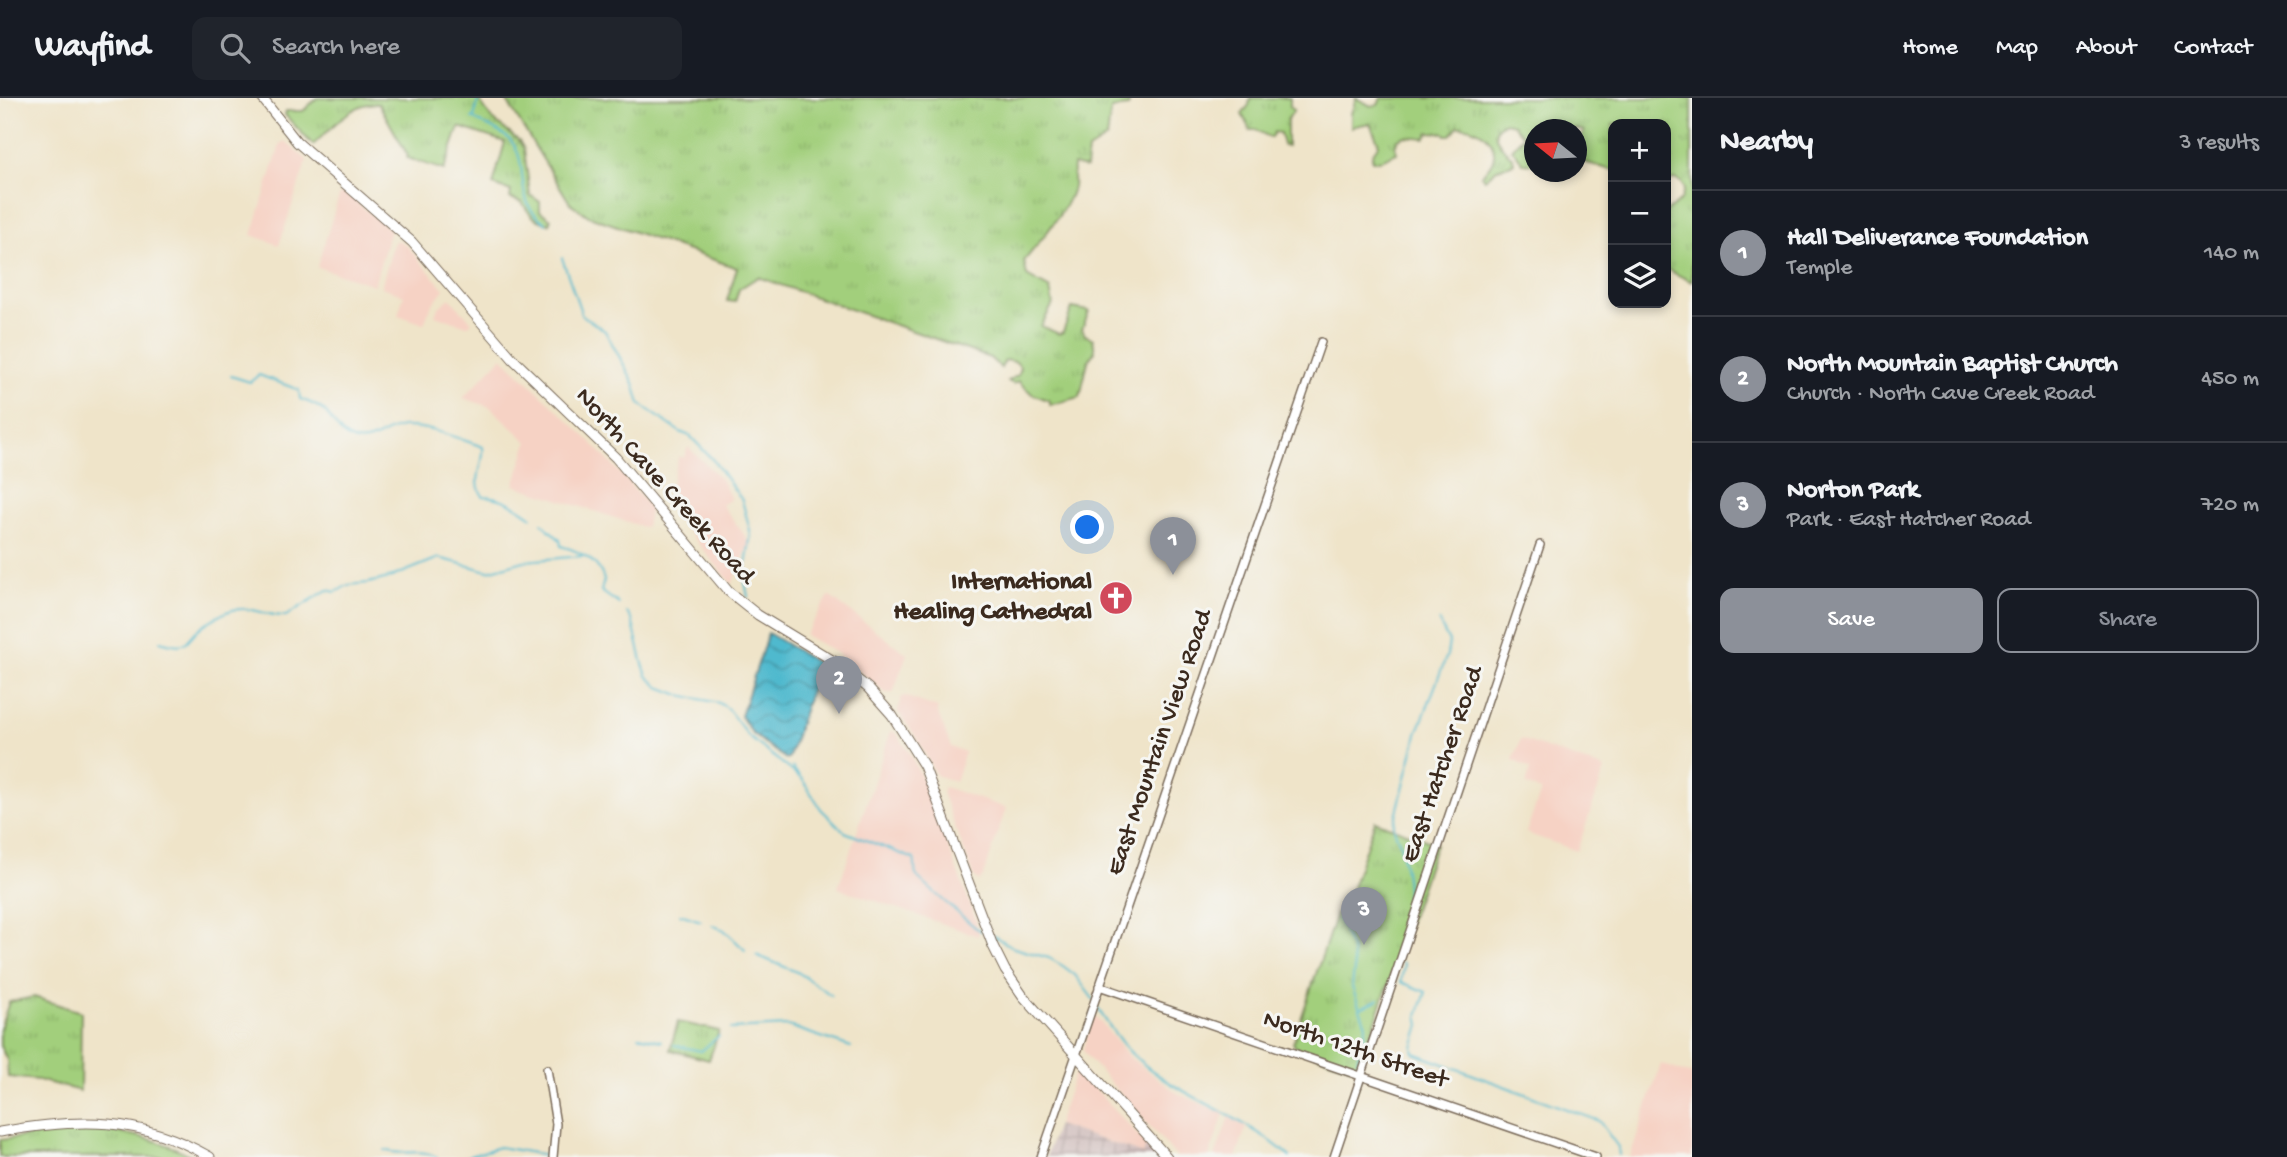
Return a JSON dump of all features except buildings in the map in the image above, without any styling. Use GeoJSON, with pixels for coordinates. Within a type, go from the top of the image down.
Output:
{"type":"FeatureCollection","features":[{"type":"Feature","properties":{"kind":"main road","name":"North Cave Creek Road"},"geometry":{"type":"LineString","coordinates":[[262,98],[297,142],[412,242],[513,359],[621,463],[728,591],[762,618],[837,663],[868,688],[884,706],[900,726],[924,766],[1003,967],[1023,996],[1167,1157]]}},
{"type":"Feature","properties":{"kind":"main road"},"geometry":{"type":"LineString","coordinates":[[0,1132],[61,1123],[106,1122],[156,1132],[210,1157]]}},
{"type":"Feature","properties":{"kind":"street","name":"East Mountain View Road"},"geometry":{"type":"LineString","coordinates":[[1041,1157],[1321,342]]}},
{"type":"Feature","properties":{"kind":"street","name":"East Hatcher Road"},"geometry":{"type":"LineString","coordinates":[[1334,1157],[1540,545]]}},
{"type":"Feature","properties":{"kind":"street","name":"North 12th Street"},"geometry":{"type":"LineString","coordinates":[[1099,986],[1596,1157]]}},
{"type":"Feature","properties":{"kind":"street"},"geometry":{"type":"LineString","coordinates":[[548,1071],[556,1124],[553,1156]]}},
{"type":"Feature","properties":{"kind":"shaded area"},"geometry":{"type":"Polygon","coordinates":[[[284,141],[307,160],[279,245],[252,235],[280,145],[284,141]]]}},
{"type":"Feature","properties":{"kind":"shaded area"},"geometry":{"type":"Polygon","coordinates":[[[343,192],[390,230],[374,285],[317,267],[339,196],[343,192]]]}},
{"type":"Feature","properties":{"kind":"shaded area"},"geometry":{"type":"Polygon","coordinates":[[[398,240],[407,246],[444,289],[431,306],[424,324],[398,315],[404,295],[381,287],[394,242],[398,240]]]}},
{"type":"Feature","properties":{"kind":"shaded area"},"geometry":{"type":"Polygon","coordinates":[[[450,298],[472,322],[467,326],[435,315],[438,308],[450,298]]]}},
{"type":"Feature","properties":{"kind":"shaded area"},"geometry":{"type":"Polygon","coordinates":[[[502,357],[591,442],[650,508],[646,526],[514,485],[528,442],[490,407],[463,398],[502,357]]]}},
{"type":"Feature","properties":{"kind":"shaded area"},"geometry":{"type":"Polygon","coordinates":[[[688,447],[721,479],[731,499],[722,505],[749,544],[732,584],[665,504],[679,456],[684,458],[688,447]]]}},
{"type":"Feature","properties":{"kind":"shaded area"},"geometry":{"type":"Polygon","coordinates":[[[829,596],[907,654],[893,693],[886,693],[838,654],[805,635],[829,596]]]}},
{"type":"Feature","properties":{"kind":"shaded area"},"geometry":{"type":"Polygon","coordinates":[[[904,696],[938,708],[951,747],[965,752],[955,782],[936,775],[916,737],[898,712],[901,698],[904,696]]]}},
{"type":"Feature","properties":{"kind":"shaded area"},"geometry":{"type":"Polygon","coordinates":[[[891,731],[896,733],[908,750],[924,782],[976,921],[978,936],[838,888],[891,731]]]}},
{"type":"Feature","properties":{"kind":"shaded area"},"geometry":{"type":"Polygon","coordinates":[[[1521,739],[1605,769],[1577,851],[1526,833],[1541,791],[1526,785],[1530,769],[1513,760],[1521,739]]]}},
{"type":"Feature","properties":{"kind":"shaded area"},"geometry":{"type":"Polygon","coordinates":[[[944,787],[1006,808],[983,877],[979,881],[974,877],[942,792],[944,787]]]}},
{"type":"Feature","properties":{"kind":"shaded area"},"geometry":{"type":"Polygon","coordinates":[[[1094,1014],[1129,1057],[1177,1093],[1224,1114],[1209,1157],[1177,1157],[1085,1054],[1083,1049],[1094,1014]]]}},
{"type":"Feature","properties":{"kind":"shaded area"},"geometry":{"type":"Polygon","coordinates":[[[1661,1064],[1692,1075],[1692,1157],[1630,1157],[1661,1064]]]}},
{"type":"Feature","properties":{"kind":"shaded area"},"geometry":{"type":"Polygon","coordinates":[[[1080,1072],[1147,1145],[1143,1154],[1057,1125],[1075,1073],[1080,1072]]]}},
{"type":"Feature","properties":{"kind":"shaded area"},"geometry":{"type":"Polygon","coordinates":[[[1229,1117],[1246,1128],[1236,1157],[1215,1157],[1229,1117]]]}},
{"type":"Feature","properties":{"kind":"shaded area"},"geometry":{"type":"Polygon","coordinates":[[[1057,1125],[1143,1154],[1147,1145],[1158,1157],[1046,1157],[1057,1125]]]}},
{"type":"Feature","properties":{"kind":"green space"},"geometry":{"type":"Polygon","coordinates":[[[317,98],[485,98],[480,102],[492,119],[519,141],[524,149],[530,195],[540,202],[540,211],[551,219],[551,222],[549,224],[536,218],[522,202],[510,198],[511,191],[493,185],[505,142],[459,127],[444,170],[407,158],[379,104],[370,104],[361,106],[343,117],[313,145],[285,115],[286,111],[303,111],[317,98]]]}},
{"type":"Feature","properties":{"kind":"green space"},"geometry":{"type":"Polygon","coordinates":[[[505,98],[1130,98],[1128,107],[1112,109],[1107,138],[1088,150],[1086,168],[1073,165],[1073,187],[1070,196],[1052,226],[1024,261],[1027,276],[1050,289],[1053,304],[1041,326],[1059,334],[1063,332],[1072,308],[1089,311],[1082,329],[1085,335],[1093,339],[1095,351],[1088,361],[1080,397],[1050,405],[1050,401],[1032,394],[1018,381],[1014,384],[1008,381],[1018,375],[1020,367],[1016,362],[1005,360],[1001,368],[990,358],[758,277],[739,289],[735,302],[727,301],[737,268],[589,216],[570,203],[505,98]]]}},
{"type":"Feature","properties":{"kind":"green space"},"geometry":{"type":"Polygon","coordinates":[[[1250,98],[1290,98],[1290,106],[1294,110],[1287,120],[1287,146],[1283,145],[1280,133],[1274,132],[1271,138],[1256,130],[1250,130],[1242,114],[1249,105],[1250,98]]]}},
{"type":"Feature","properties":{"kind":"green space"},"geometry":{"type":"Polygon","coordinates":[[[1356,98],[1371,106],[1378,105],[1381,98],[1692,98],[1692,282],[1671,272],[1671,208],[1681,200],[1684,189],[1681,182],[1671,180],[1671,119],[1608,119],[1608,169],[1587,163],[1587,119],[1524,119],[1524,163],[1512,149],[1523,136],[1513,124],[1505,122],[1496,130],[1497,140],[1514,163],[1497,169],[1485,179],[1481,175],[1489,167],[1494,150],[1486,136],[1478,131],[1458,126],[1451,135],[1429,132],[1425,138],[1405,136],[1398,139],[1395,146],[1397,153],[1379,161],[1372,161],[1372,154],[1379,144],[1370,123],[1351,127],[1351,114],[1356,98]]]}},
{"type":"Feature","properties":{"kind":"green space"},"geometry":{"type":"Polygon","coordinates":[[[1375,821],[1436,844],[1361,1064],[1354,1068],[1297,1049],[1293,1043],[1336,914],[1344,911],[1375,821]]]}},
{"type":"Feature","properties":{"kind":"green space"},"geometry":{"type":"Polygon","coordinates":[[[34,997],[81,1012],[80,1091],[38,1080],[8,1077],[7,1060],[0,1046],[0,1029],[9,1002],[34,997]]]}},
{"type":"Feature","properties":{"kind":"green space"},"geometry":{"type":"Polygon","coordinates":[[[678,1022],[719,1031],[709,1060],[670,1050],[678,1022]]]}},
{"type":"Feature","properties":{"kind":"green space"},"geometry":{"type":"Polygon","coordinates":[[[76,1129],[137,1136],[166,1144],[194,1157],[0,1157],[0,1140],[76,1129]]]}},
{"type":"Feature","properties":{"kind":"water"},"geometry":{"type":"Polygon","coordinates":[[[768,633],[819,664],[789,757],[786,759],[753,734],[741,716],[768,633]]]}},
{"type":"Feature","properties":{"kind":"waterway"},"geometry":{"type":"LineString","coordinates":[[474,118],[478,100],[482,98]]}},
{"type":"Feature","properties":{"kind":"waterway"},"geometry":{"type":"LineString","coordinates":[[472,118],[502,133],[515,147],[521,164],[526,200],[546,224]]}},
{"type":"Feature","properties":{"kind":"waterway"},"geometry":{"type":"LineString","coordinates":[[562,258],[582,315],[605,331],[634,383],[640,404],[690,436],[713,460],[742,500],[751,534],[744,577],[748,597]]}},
{"type":"Feature","properties":{"kind":"waterway"},"geometry":{"type":"LineString","coordinates":[[231,376],[250,382],[259,375],[299,390],[300,399],[323,410],[342,433],[356,441],[368,441],[397,428],[413,427],[443,433],[483,447],[478,478],[483,496],[503,500],[532,517]]}},
{"type":"Feature","properties":{"kind":"waterway"},"geometry":{"type":"LineString","coordinates":[[542,523],[560,540],[561,546],[581,554],[598,567],[604,580],[601,591],[619,604]]}},
{"type":"Feature","properties":{"kind":"waterway"},"geometry":{"type":"LineString","coordinates":[[160,641],[177,645],[186,643],[204,624],[234,610],[286,616],[327,590],[336,592],[348,585],[389,578],[439,558],[488,571],[524,561],[583,556]]}},
{"type":"Feature","properties":{"kind":"waterway"},"geometry":{"type":"LineString","coordinates":[[627,613],[632,620],[647,676],[659,687],[680,695],[719,703],[727,708],[749,737],[802,779],[821,809],[845,832],[914,859],[916,875],[982,931]]}},
{"type":"Feature","properties":{"kind":"waterway"},"geometry":{"type":"LineString","coordinates":[[1399,958],[1407,888],[1394,824],[1417,734],[1447,655],[1449,642],[1439,622]]}},
{"type":"Feature","properties":{"kind":"waterway"},"geometry":{"type":"LineString","coordinates":[[792,767],[800,777]]}},
{"type":"Feature","properties":{"kind":"waterway"},"geometry":{"type":"LineString","coordinates":[[680,914],[701,921]]}},
{"type":"Feature","properties":{"kind":"waterway"},"geometry":{"type":"LineString","coordinates":[[1338,919],[1352,951],[1352,987],[1366,1025],[1357,1060]]}},
{"type":"Feature","properties":{"kind":"waterway"},"geometry":{"type":"LineString","coordinates":[[712,925],[724,930],[745,950]]}},
{"type":"Feature","properties":{"kind":"waterway"},"geometry":{"type":"LineString","coordinates":[[994,936],[1014,948],[1049,958],[1063,966],[1075,975],[1093,999]]}},
{"type":"Feature","properties":{"kind":"waterway"},"geometry":{"type":"LineString","coordinates":[[756,955],[799,973],[831,995]]}},
{"type":"Feature","properties":{"kind":"waterway"},"geometry":{"type":"LineString","coordinates":[[1402,963],[1404,965],[1401,982],[1426,992],[1418,1015],[1420,1025],[1413,1047],[1414,1053],[1599,1121],[1618,1147],[1619,1155]]}},
{"type":"Feature","properties":{"kind":"waterway"},"geometry":{"type":"LineString","coordinates":[[1361,1008],[1379,999]]}},
{"type":"Feature","properties":{"kind":"waterway"},"geometry":{"type":"LineString","coordinates":[[1097,1007],[1122,1043],[1150,1069],[1252,1129],[1290,1157]]}},
{"type":"Feature","properties":{"kind":"waterway"},"geometry":{"type":"LineString","coordinates":[[731,1029],[788,1026],[851,1047]]}},
{"type":"Feature","properties":{"kind":"waterway"},"geometry":{"type":"LineString","coordinates":[[639,1036],[662,1041]]}},
{"type":"Feature","properties":{"kind":"waterway"},"geometry":{"type":"LineString","coordinates":[[674,1045],[701,1051],[719,1036]]}},
{"type":"Feature","properties":{"kind":"waterway"},"geometry":{"type":"LineString","coordinates":[[466,1157],[499,1147],[546,1155]]}},
{"type":"Feature","properties":{"kind":"waterway"},"geometry":{"type":"LineString","coordinates":[[385,1150],[437,1157]]}},
{"type":"Feature","properties":{"kind":"place","name":"Hall Deliverance Foundation"},"geometry":{"type":"Point","coordinates":[1173,575]}},
{"type":"Feature","properties":{"kind":"place","name":"International Healing Cathedral"},"geometry":{"type":"Point","coordinates":[1116,598]}},
{"type":"Feature","properties":{"kind":"place","name":"North Mountain Baptist Church"},"geometry":{"type":"Point","coordinates":[839,714]}},
{"type":"Feature","properties":{"kind":"place","name":"Norton Park"},"geometry":{"type":"Point","coordinates":[1364,945]}}]}
